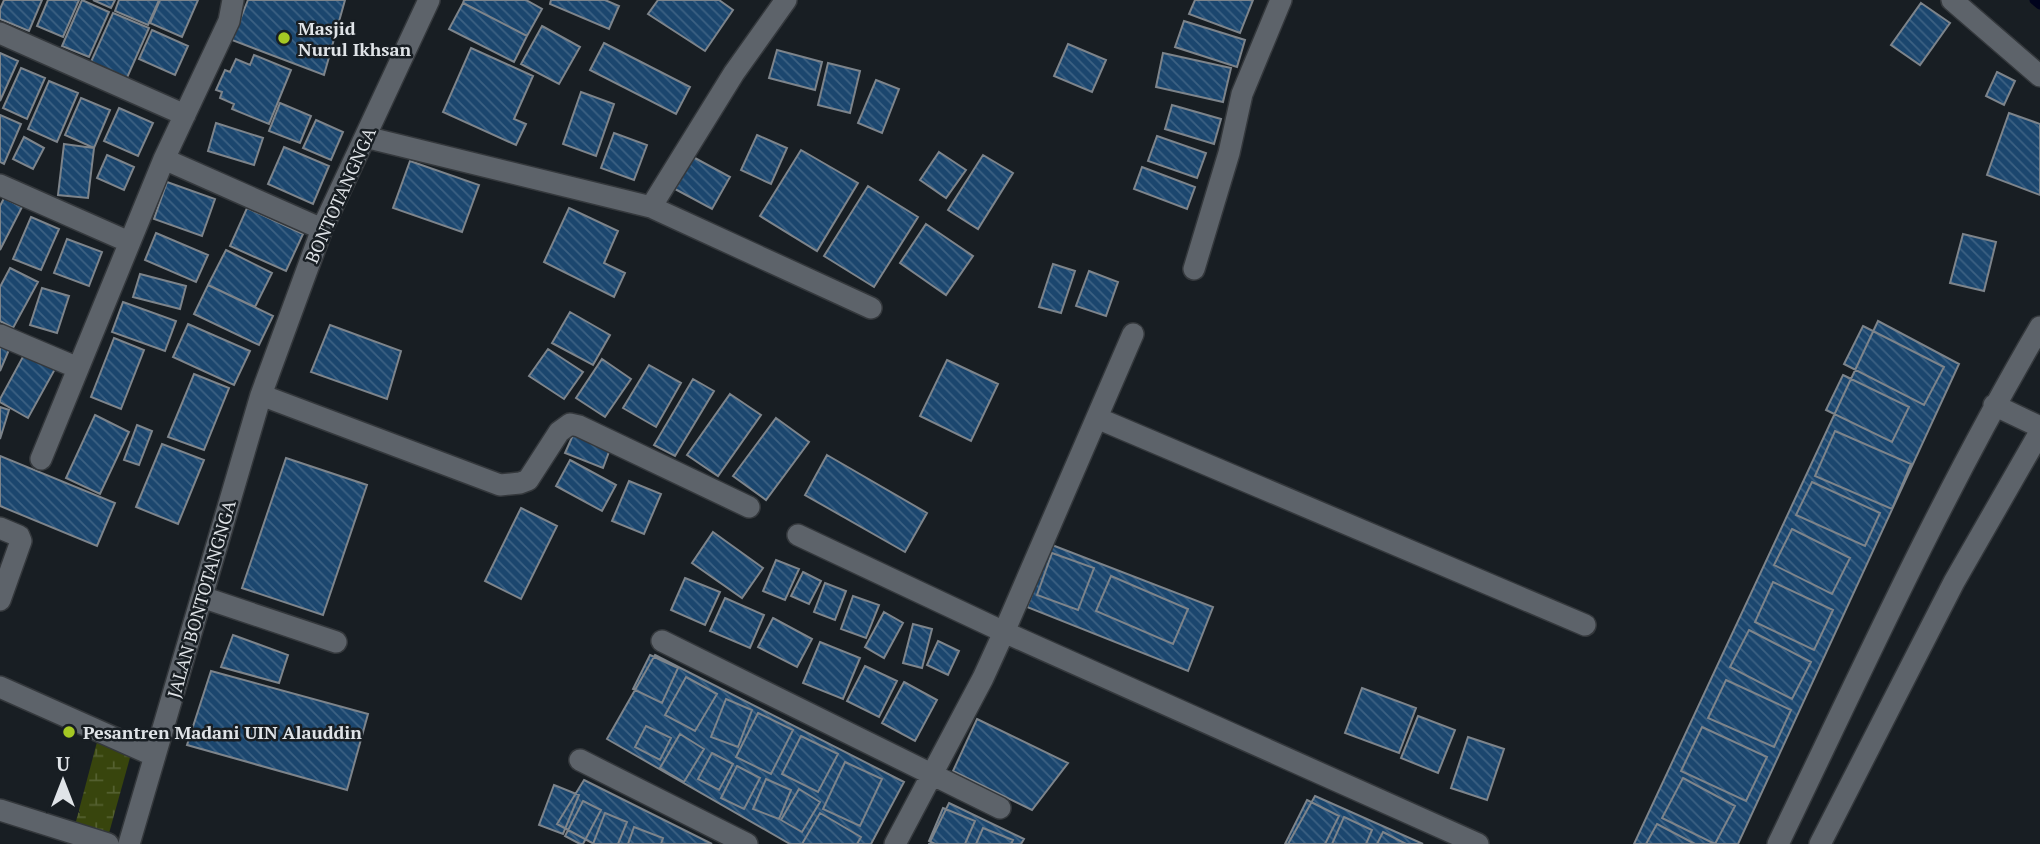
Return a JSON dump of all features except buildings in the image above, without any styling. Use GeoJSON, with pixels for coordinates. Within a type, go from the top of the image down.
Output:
{"type":"FeatureCollection","features":[{"type":"Feature","properties":{"kind":"street"},"geometry":{"type":"LineString","coordinates":[[41,459],[164,159],[229,20],[233,0]]}},
{"type":"Feature","properties":{"kind":"street","name":"BONTOTANGNGA"},"geometry":{"type":"LineString","coordinates":[[261,395],[322,229],[429,0]]}},
{"type":"Feature","properties":{"kind":"street"},"geometry":{"type":"LineString","coordinates":[[652,207],[734,73],[786,0]]}},
{"type":"Feature","properties":{"kind":"street"},"geometry":{"type":"LineString","coordinates":[[1194,269],[1229,153],[1242,94],[1281,0]]}},
{"type":"Feature","properties":{"kind":"street"},"geometry":{"type":"LineString","coordinates":[[1952,0],[2040,76]]}},
{"type":"Feature","properties":{"kind":"street"},"geometry":{"type":"LineString","coordinates":[[0,33],[185,115]]}},
{"type":"Feature","properties":{"kind":"street"},"geometry":{"type":"LineString","coordinates":[[365,137],[652,207],[871,309]]}},
{"type":"Feature","properties":{"kind":"street"},"geometry":{"type":"LineString","coordinates":[[164,159],[322,229]]}},
{"type":"Feature","properties":{"kind":"street"},"geometry":{"type":"LineString","coordinates":[[0,185],[129,242]]}},
{"type":"Feature","properties":{"kind":"street"},"geometry":{"type":"LineString","coordinates":[[1778,844],[1920,551],[1994,405],[2040,327]]}},
{"type":"Feature","properties":{"kind":"street"},"geometry":{"type":"LineString","coordinates":[[895,844],[983,678],[1133,334]]}},
{"type":"Feature","properties":{"kind":"street"},"geometry":{"type":"LineString","coordinates":[[0,335],[78,368]]}},
{"type":"Feature","properties":{"kind":"street"},"geometry":{"type":"LineString","coordinates":[[261,395],[500,485],[528,480],[559,432],[570,424],[579,426],[749,507]]}},
{"type":"Feature","properties":{"kind":"street","name":"JALAN BONTOTANGNGA"},"geometry":{"type":"LineString","coordinates":[[129,844],[261,395]]}},
{"type":"Feature","properties":{"kind":"street"},"geometry":{"type":"LineString","coordinates":[[1820,844],[1954,582],[2040,430],[1994,405]]}},
{"type":"Feature","properties":{"kind":"street"},"geometry":{"type":"LineString","coordinates":[[1097,418],[1584,625]]}},
{"type":"Feature","properties":{"kind":"street"},"geometry":{"type":"LineString","coordinates":[[0,528],[19,536],[21,541],[0,600]]}},
{"type":"Feature","properties":{"kind":"street"},"geometry":{"type":"LineString","coordinates":[[798,535],[1004,632],[1478,844]]}},
{"type":"Feature","properties":{"kind":"street"},"geometry":{"type":"LineString","coordinates":[[202,597],[336,642]]}},
{"type":"Feature","properties":{"kind":"street"},"geometry":{"type":"LineString","coordinates":[[662,641],[1000,808]]}},
{"type":"Feature","properties":{"kind":"street"},"geometry":{"type":"LineString","coordinates":[[0,687],[155,756]]}},
{"type":"Feature","properties":{"kind":"street"},"geometry":{"type":"LineString","coordinates":[[580,760],[747,844]]}},
{"type":"Feature","properties":{"kind":"street"},"geometry":{"type":"LineString","coordinates":[[0,810],[108,844]]}},
{"type":"Feature","properties":{"kind":"green space"},"geometry":{"type":"Polygon","coordinates":[[[97,742],[131,754],[106,844],[70,844],[97,742]]]}},
{"type":"Feature","properties":{"kind":"waterway"},"geometry":{"type":"LineString","coordinates":[[2034,0],[2040,5]]}},
{"type":"Feature","properties":{"kind":"place","name":"Masjid Nurul Ikhsan"},"geometry":{"type":"Point","coordinates":[284,38]}},
{"type":"Feature","properties":{"kind":"place","name":"Pesantren Madani UIN Alauddin"},"geometry":{"type":"Point","coordinates":[69,732]}}]}
